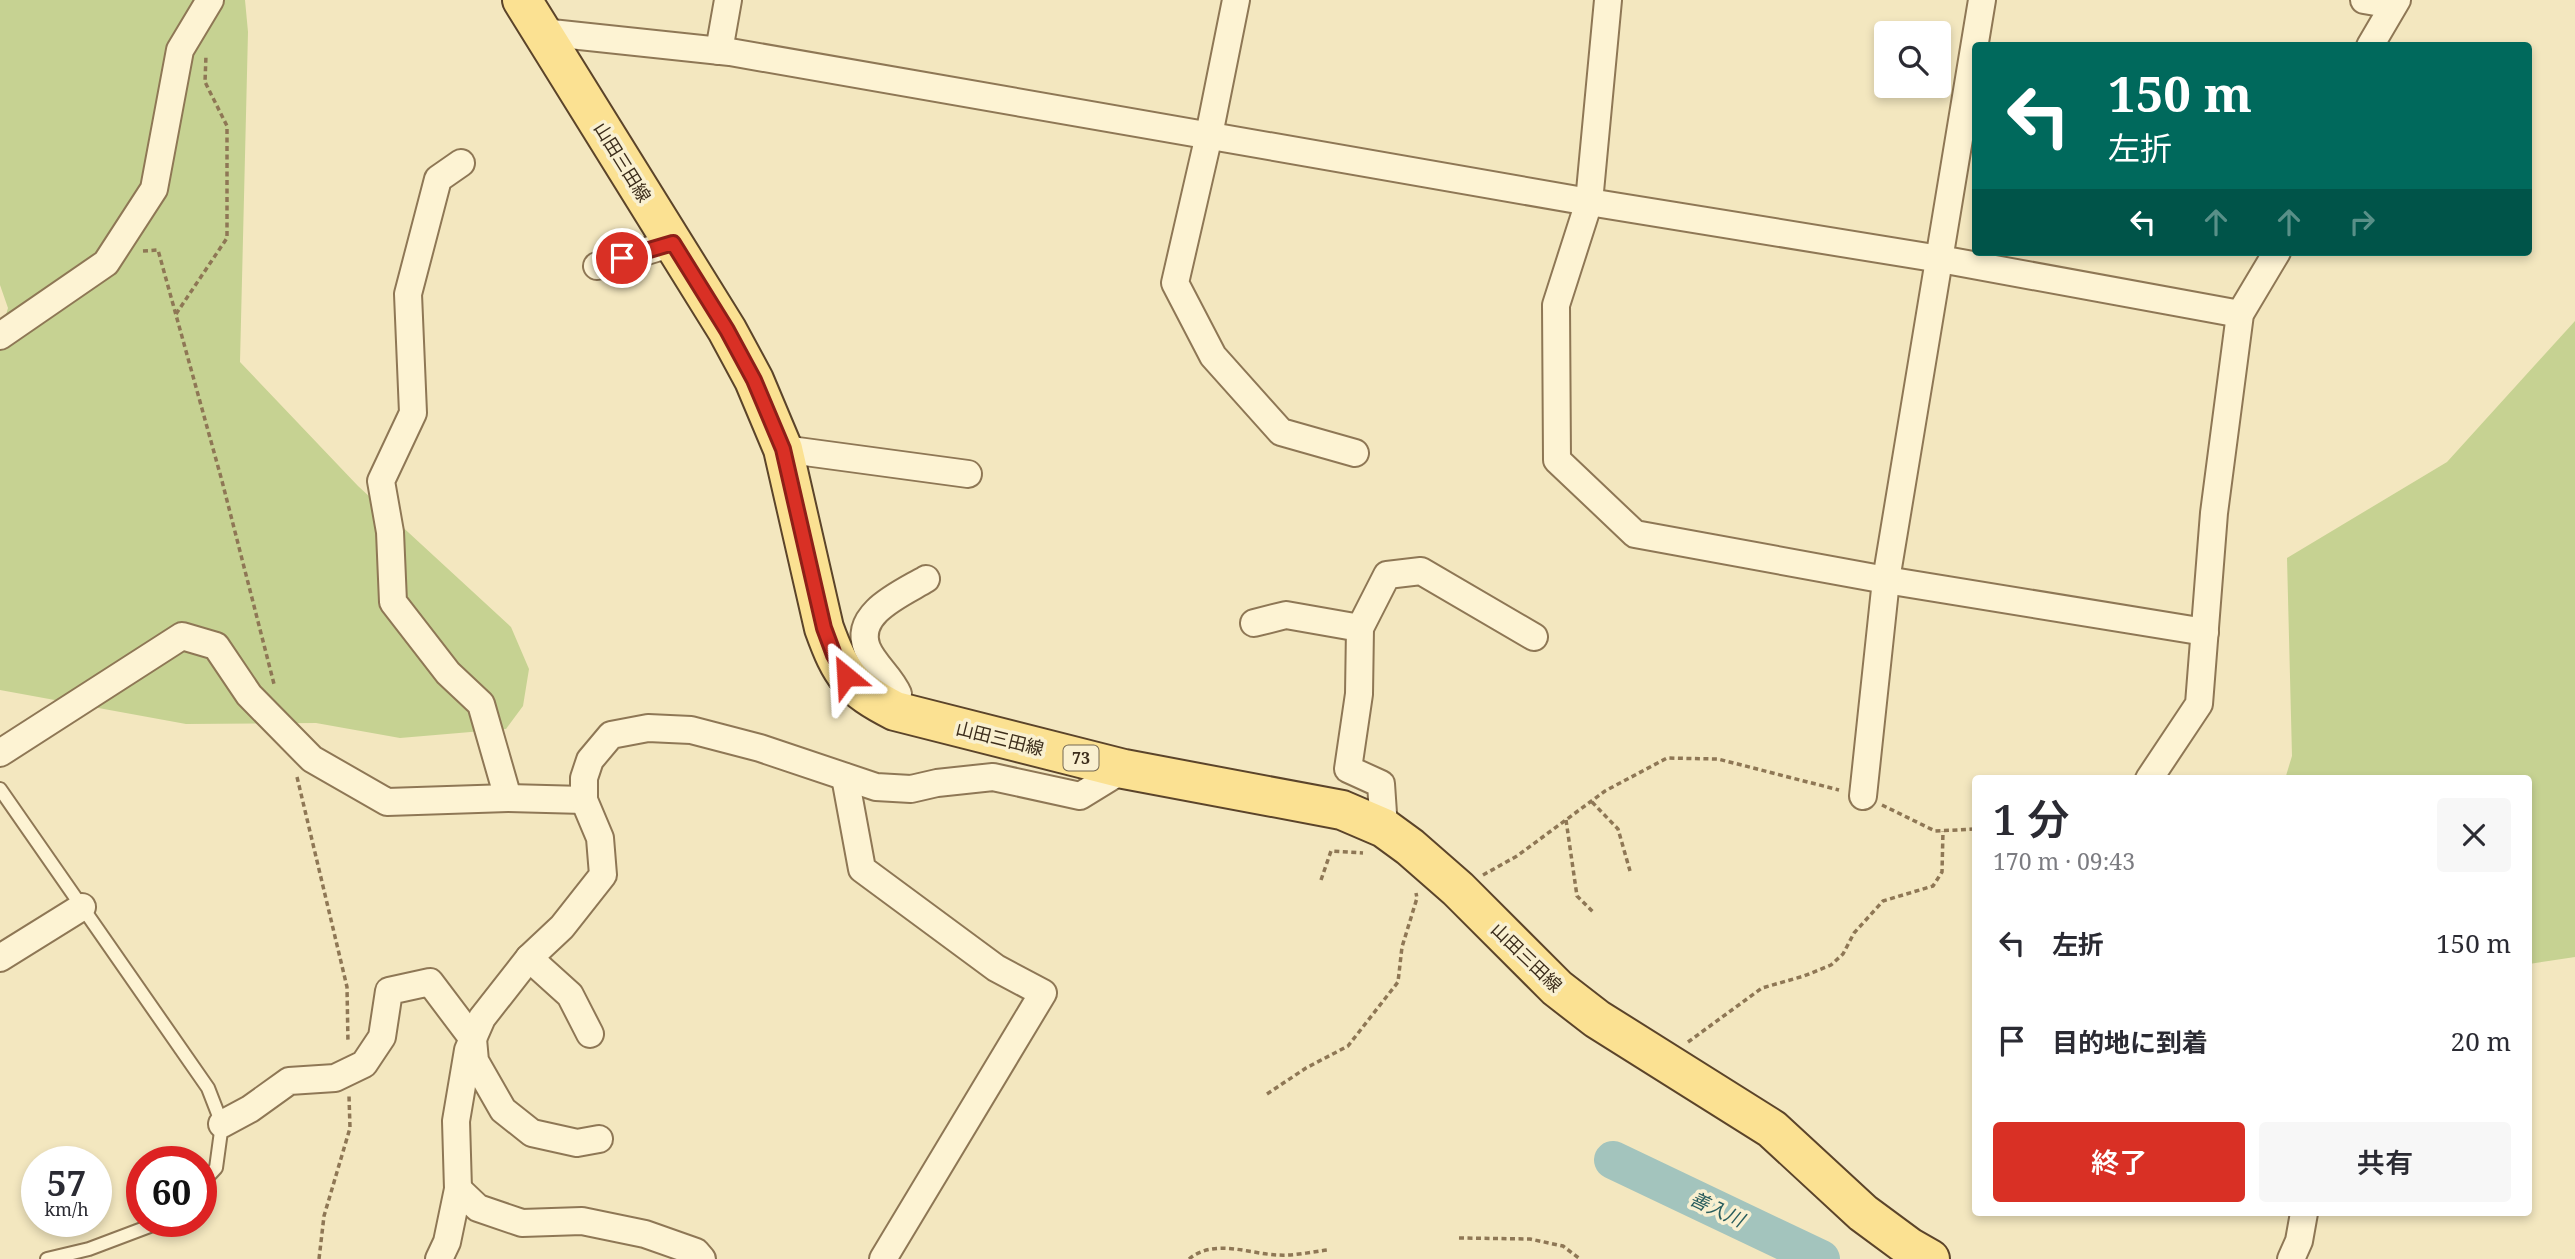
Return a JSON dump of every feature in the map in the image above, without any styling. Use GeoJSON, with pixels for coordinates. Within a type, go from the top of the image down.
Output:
{"type":"FeatureCollection","features":[{"type":"Feature","properties":{"kind":"main road","name":"山田三田線"},"geometry":{"type":"LineString","coordinates":[[522,0],[727,330],[754,380],[783,449],[824,628],[834,655],[846,676],[865,695],[895,711],[1124,769],[1342,810],[1384,828],[1458,889],[1557,988],[1597,1019],[1664,1063],[1772,1129],[1863,1213],[1930,1259]]}},
{"type":"Feature","properties":{"kind":"street"},"geometry":{"type":"LineString","coordinates":[[719,51],[728,0]]}},
{"type":"Feature","properties":{"kind":"street"},"geometry":{"type":"LineString","coordinates":[[1236,0],[1175,283],[1213,356],[1281,432],[1355,453]]}},
{"type":"Feature","properties":{"kind":"street"},"geometry":{"type":"LineString","coordinates":[[1608,0],[1589,202],[1556,305],[1557,460],[1635,534],[1886,580],[2205,632]]}},
{"type":"Feature","properties":{"kind":"street"},"geometry":{"type":"LineString","coordinates":[[1975,42],[1982,0]]}},
{"type":"Feature","properties":{"kind":"street"},"geometry":{"type":"LineString","coordinates":[[2364,0],[2395,3],[2372,42]]}},
{"type":"Feature","properties":{"kind":"street"},"geometry":{"type":"LineString","coordinates":[[0,336],[106,263],[154,188],[180,50],[209,2]]}},
{"type":"Feature","properties":{"kind":"street"},"geometry":{"type":"LineString","coordinates":[[542,32],[719,51],[1589,202],[1940,259],[2240,314]]}},
{"type":"Feature","properties":{"kind":"street"},"geometry":{"type":"LineString","coordinates":[[1863,796],[1886,580],[1972,62]]}},
{"type":"Feature","properties":{"kind":"street"},"geometry":{"type":"LineString","coordinates":[[461,163],[438,179],[408,294],[413,413],[381,481],[390,532],[393,602],[448,673],[481,704],[508,798]]}},
{"type":"Feature","properties":{"kind":"street"},"geometry":{"type":"LineString","coordinates":[[597,266],[673,243]]}},
{"type":"Feature","properties":{"kind":"street"},"geometry":{"type":"LineString","coordinates":[[2152,775],[2199,704],[2214,513],[2240,314],[2275,256]]}},
{"type":"Feature","properties":{"kind":"street"},"geometry":{"type":"LineString","coordinates":[[783,449],[968,474]]}},
{"type":"Feature","properties":{"kind":"street"},"geometry":{"type":"LineString","coordinates":[[1384,828],[1381,784],[1348,769],[1359,694],[1360,628],[1387,575],[1420,570],[1534,637]]}},
{"type":"Feature","properties":{"kind":"street"},"geometry":{"type":"LineString","coordinates":[[895,711],[898,694],[867,648],[864,635],[869,619],[887,603],[926,579]]}},
{"type":"Feature","properties":{"kind":"street"},"geometry":{"type":"LineString","coordinates":[[1254,623],[1286,615],[1360,628]]}},
{"type":"Feature","properties":{"kind":"street"},"geometry":{"type":"LineString","coordinates":[[0,753],[183,636],[216,646],[249,695],[312,759],[387,802],[508,798],[584,800]]}},
{"type":"Feature","properties":{"kind":"street"},"geometry":{"type":"LineString","coordinates":[[439,1259],[447,1242],[458,1189],[456,1121],[468,1051],[482,1018],[529,958],[562,927],[603,875],[600,838],[584,800],[584,778],[590,760],[611,735],[648,728],[691,730],[760,748],[876,787],[911,789],[937,783],[993,777],[1080,796],[1124,769]]}},
{"type":"Feature","properties":{"kind":"street"},"geometry":{"type":"LineString","coordinates":[[845,776],[862,869],[996,968],[1043,993],[883,1259]]}},
{"type":"Feature","properties":{"kind":"street"},"geometry":{"type":"LineString","coordinates":[[0,958],[82,907]]}},
{"type":"Feature","properties":{"kind":"street"},"geometry":{"type":"LineString","coordinates":[[529,958],[570,995],[590,1034]]}},
{"type":"Feature","properties":{"kind":"street"},"geometry":{"type":"LineString","coordinates":[[222,1124],[250,1109],[289,1081],[334,1078],[364,1064],[382,1037],[389,990],[430,982],[473,1039],[475,1061],[503,1110],[532,1133],[577,1143],[599,1139]]}},
{"type":"Feature","properties":{"kind":"street"},"geometry":{"type":"LineString","coordinates":[[458,1189],[478,1209],[522,1223],[582,1221],[645,1234],[696,1252],[702,1259]]}},
{"type":"Feature","properties":{"kind":"street"},"geometry":{"type":"LineString","coordinates":[[2291,1259],[2299,1241],[2303,1216]]}},
{"type":"Feature","properties":{"kind":"lane"},"geometry":{"type":"LineString","coordinates":[[0,789],[208,1088],[222,1124],[217,1161]]}},
{"type":"Feature","properties":{"kind":"lane"},"geometry":{"type":"LineString","coordinates":[[47,1259],[89,1249],[126,1235]]}},
{"type":"Feature","properties":{"kind":"path"},"geometry":{"type":"LineString","coordinates":[[176,314],[227,239],[227,126],[205,82],[209,2]]}},
{"type":"Feature","properties":{"kind":"path"},"geometry":{"type":"LineString","coordinates":[[1630,871],[1618,829],[1592,802],[1605,791],[1667,758],[1718,759],[1863,796],[1935,831],[1972,829]]}},
{"type":"Feature","properties":{"kind":"path"},"geometry":{"type":"LineString","coordinates":[[1566,820],[1577,896],[1594,913]]}},
{"type":"Feature","properties":{"kind":"path"},"geometry":{"type":"LineString","coordinates":[[1664,1063],[1676,1050],[1762,988],[1831,965],[1843,954],[1854,933],[1883,901],[1933,886],[1942,872],[1943,831]]}},
{"type":"Feature","properties":{"kind":"path"},"geometry":{"type":"LineString","coordinates":[[1266,1094],[1348,1046],[1398,982],[1402,947],[1417,898],[1415,889]]}},
{"type":"Feature","properties":{"kind":"path"},"geometry":{"type":"LineString","coordinates":[[1459,1238],[1530,1239],[1563,1246],[1580,1259]]}},
{"type":"Feature","properties":{"kind":"path"},"geometry":{"type":"LineString","coordinates":[[1189,1259],[1195,1254],[1221,1248],[1280,1256],[1327,1250]]}},
{"type":"Feature","properties":{"kind":"green space"},"geometry":{"type":"Polygon","coordinates":[[[0,0],[245,0],[248,32],[240,362],[358,486],[511,627],[529,669],[523,706],[506,729],[400,738],[316,723],[186,724],[0,690],[0,335],[8,308],[0,285],[0,0]]]}},
{"type":"Feature","properties":{"kind":"green space"},"geometry":{"type":"Polygon","coordinates":[[[2575,321],[2575,957],[2532,964],[2532,775],[2286,775],[2292,756],[2287,558],[2447,462],[2575,321]]]}},
{"type":"Feature","properties":{"kind":"waterway","name":"善入川"},"geometry":{"type":"LineString","coordinates":[[1613,1160],[1821,1259]]}},
{"type":"Feature","properties":{"kind":"route"},"geometry":{"type":"LineString","coordinates":[[622,258],[673,243],[727,330],[754,380],[783,449],[824,628],[834,655],[846,676]]}}]}
